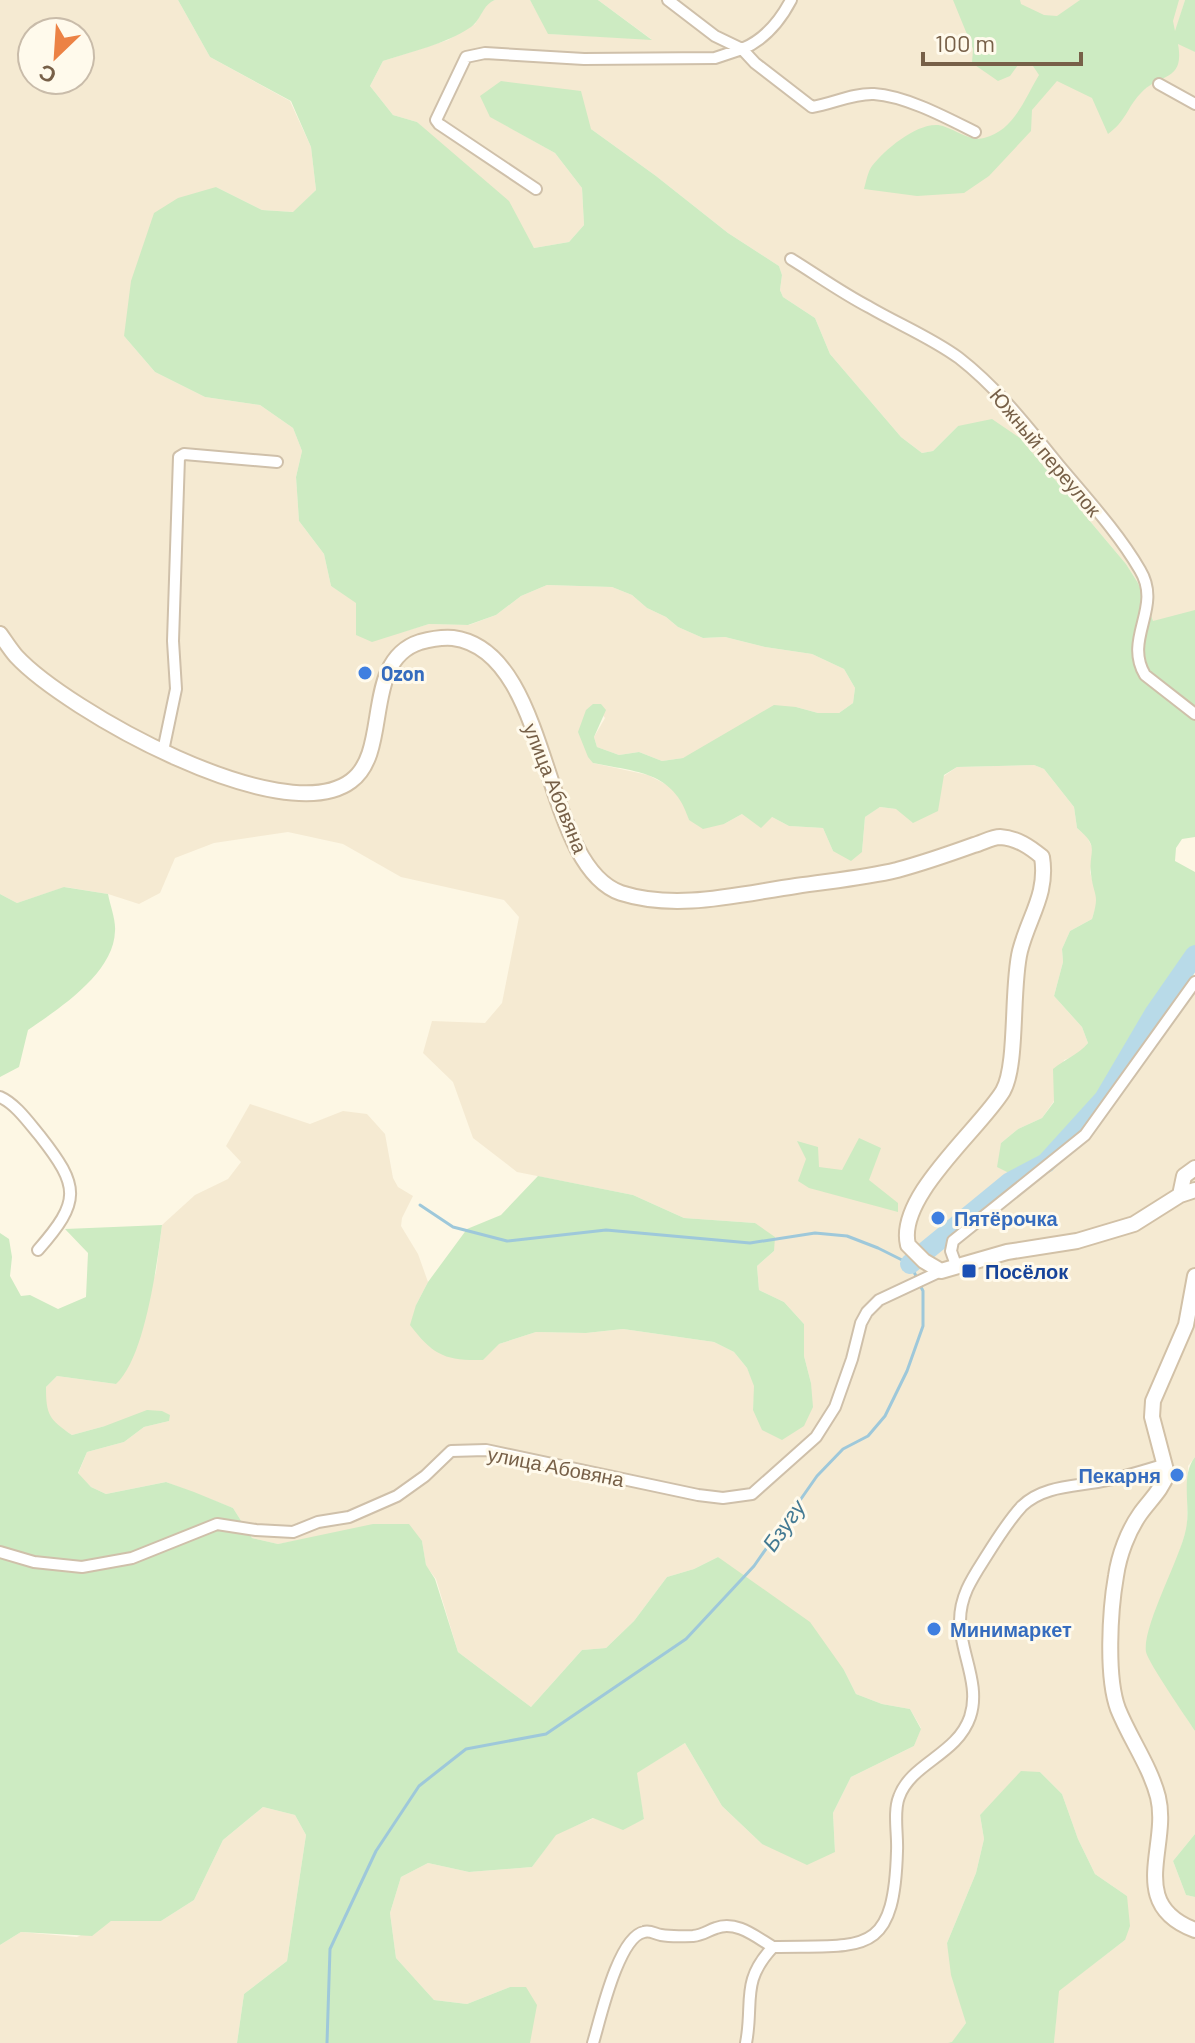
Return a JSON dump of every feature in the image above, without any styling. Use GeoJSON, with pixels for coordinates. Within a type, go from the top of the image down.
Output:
{"type":"FeatureCollection","features":[{"type":"Feature","properties":{"kind":"street"},"geometry":{"type":"LineString","coordinates":[[668,0],[715,36],[742,49],[755,63],[812,107],[875,94],[933,112],[975,132]]}},
{"type":"Feature","properties":{"kind":"street"},"geometry":{"type":"LineString","coordinates":[[536,189],[436,120],[466,57],[485,53],[584,59],[715,58],[755,44],[770,30],[791,0]]}},
{"type":"Feature","properties":{"kind":"street"},"geometry":{"type":"LineString","coordinates":[[1159,84],[1195,104]]}},
{"type":"Feature","properties":{"kind":"street","name":"Южный переулок"},"geometry":{"type":"LineString","coordinates":[[791,259],[955,356],[983,378],[1013,410],[1086,498],[1141,572],[1149,605],[1136,656],[1145,675],[1195,714]]}},
{"type":"Feature","properties":{"kind":"street"},"geometry":{"type":"LineString","coordinates":[[163,751],[176,689],[173,641],[179,457],[184,454],[277,462]]}},
{"type":"Feature","properties":{"kind":"street","name":"улица Абовяна"},"geometry":{"type":"LineString","coordinates":[[0,634],[17,657],[57,690],[106,721],[163,751],[210,772],[271,790],[307,793],[336,790],[358,775],[373,741],[385,678],[393,660],[409,646],[433,638],[454,638],[480,647],[501,664],[517,690],[579,850],[600,879],[620,892],[693,901],[896,870],[998,837],[1025,844],[1042,857],[1045,876],[1037,909],[1020,950],[1008,1078],[995,1102],[931,1178],[916,1205],[906,1237],[918,1256],[941,1271]]}},
{"type":"Feature","properties":{"kind":"street"},"geometry":{"type":"LineString","coordinates":[[956,1265],[951,1251],[953,1241],[1085,1135],[1195,982]]}},
{"type":"Feature","properties":{"kind":"street"},"geometry":{"type":"LineString","coordinates":[[0,1097],[20,1112],[63,1166],[70,1189],[67,1211],[38,1250]]}},
{"type":"Feature","properties":{"kind":"street","name":"улица Абовяна"},"geometry":{"type":"LineString","coordinates":[[1180,1195],[1184,1176],[1195,1168]]}},
{"type":"Feature","properties":{"kind":"street","name":"улица Абовяна"},"geometry":{"type":"LineString","coordinates":[[0,1552],[34,1562],[82,1567],[132,1558],[217,1524],[293,1532],[318,1522],[349,1517],[397,1496],[425,1476],[451,1451],[486,1450],[698,1495],[723,1498],[752,1494],[816,1437],[835,1407],[861,1323],[879,1300],[956,1265],[1007,1252],[1077,1241],[1134,1224],[1180,1195],[1195,1190]]}},
{"type":"Feature","properties":{"kind":"street"},"geometry":{"type":"LineString","coordinates":[[1195,1276],[1186,1325],[1153,1401],[1152,1417],[1167,1474],[1164,1484],[1129,1533],[1116,1575],[1111,1681],[1118,1709],[1151,1776],[1159,1801],[1158,1844],[1153,1868],[1158,1898],[1167,1913],[1195,1930]]}},
{"type":"Feature","properties":{"kind":"street"},"geometry":{"type":"LineString","coordinates":[[593,2043],[610,1983],[630,1941],[646,1930],[678,1937],[704,1935],[716,1927],[738,1927],[773,1947],[854,1944],[873,1937],[885,1925],[893,1902],[898,1800],[907,1781],[955,1743],[971,1716],[972,1682],[960,1626],[965,1589],[1023,1505],[1044,1491],[1104,1481],[1166,1464]]}},
{"type":"Feature","properties":{"kind":"street"},"geometry":{"type":"LineString","coordinates":[[746,2043],[750,1986],[760,1961],[773,1947]]}},
{"type":"Feature","properties":{"kind":"shaded area"},"geometry":{"type":"Polygon","coordinates":[[[0,0],[178,0],[210,57],[290,101],[311,147],[316,190],[294,212],[262,210],[216,187],[124,336],[155,372],[205,397],[260,405],[293,428],[302,451],[296,477],[299,521],[324,554],[331,586],[402,632],[429,624],[469,625],[496,615],[521,596],[547,585],[612,587],[632,595],[678,627],[703,638],[725,637],[812,654],[844,669],[855,688],[853,703],[839,713],[818,713],[796,707],[683,758],[662,761],[639,752],[619,755],[597,747],[594,737],[605,718],[593,704],[593,763],[648,775],[671,787],[683,801],[689,820],[724,824],[742,814],[772,817],[789,826],[823,828],[833,851],[862,852],[865,817],[880,807],[896,809],[957,767],[1034,765],[1044,769],[1074,807],[1077,828],[1087,837],[1094,851],[1090,872],[1098,900],[1092,919],[1070,931],[1062,949],[1063,962],[1054,996],[1082,1027],[1088,1043],[1078,1055],[1064,1060],[1054,1101],[1042,1118],[1018,1129],[1001,1143],[1120,1080],[1139,1045],[1183,981],[1195,990],[1195,1457],[1188,1466],[1187,1528],[1172,1574],[1178,1705],[1195,1731],[1195,1834],[1173,1861],[1186,1895],[1195,1897],[1195,2043],[1054,2043],[1058,1991],[1125,1940],[1127,1896],[1095,1874],[1062,1794],[1040,1772],[1021,1772],[980,1815],[984,1839],[976,1873],[947,1943],[966,2023],[952,2043],[530,2043],[510,1987],[467,2004],[434,2000],[396,1958],[390,1913],[401,1877],[428,1863],[469,1872],[532,1867],[556,1834],[594,1818],[623,1829],[644,1819],[636,1773],[685,1743],[722,1806],[762,1844],[835,1852],[833,1813],[851,1777],[914,1746],[921,1728],[910,1709],[882,1704],[856,1694],[844,1670],[718,1557],[694,1569],[667,1577],[634,1621],[606,1648],[582,1650],[531,1707],[458,1652],[436,1579],[426,1566],[422,1541],[333,1534],[278,1544],[252,1538],[233,1508],[166,1482],[106,1494],[91,1487],[78,1474],[87,1452],[124,1442],[144,1427],[169,1421],[105,1426],[72,1435],[54,1423],[46,1409],[46,1387],[57,1376],[116,1384],[156,1272],[162,1225],[195,1195],[228,1179],[241,1162],[226,1146],[250,1104],[310,1124],[343,1111],[367,1114],[385,1134],[393,1178],[398,1187],[413,1196],[401,1226],[418,1254],[428,1282],[416,1305],[499,1344],[536,1332],[586,1333],[623,1329],[714,1342],[734,1352],[747,1368],[755,1386],[753,1410],[811,1383],[804,1356],[804,1324],[784,1302],[759,1290],[757,1266],[774,1251],[755,1223],[684,1218],[633,1195],[517,1172],[473,1138],[453,1082],[423,1053],[432,1021],[485,1023],[502,1003],[519,917],[504,900],[401,877],[343,844],[288,832],[214,843],[175,858],[160,893],[139,904],[108,894],[65,887],[17,903],[0,894],[0,0]]]}},
{"type":"Feature","properties":{"kind":"shaded area"},"geometry":{"type":"Polygon","coordinates":[[[495,0],[530,0],[549,34],[651,39],[598,0],[1185,0],[1173,40],[1195,52],[1195,724],[1136,676],[1138,583],[1126,564],[1020,438],[958,426],[933,451],[922,453],[901,437],[830,354],[815,318],[783,297],[779,266],[728,233],[591,129],[491,117],[555,153],[582,188],[584,225],[569,242],[534,248],[523,230],[417,122],[393,115],[370,86],[383,61],[448,40],[475,24],[487,3],[495,0]]]}},
{"type":"Feature","properties":{"kind":"shaded area"},"geometry":{"type":"Polygon","coordinates":[[[263,1807],[295,1815],[306,1835],[287,1961],[244,1994],[237,2043],[0,2043],[0,1945],[21,1932],[77,1937],[111,1921],[161,1921],[194,1900],[223,1840],[263,1807]]]}},
{"type":"Feature","properties":{"kind":"green space"},"geometry":{"type":"Polygon","coordinates":[[[178,0],[495,0],[487,5],[475,24],[461,33],[383,61],[370,86],[393,115],[417,122],[509,201],[534,248],[569,242],[584,225],[582,188],[555,153],[490,117],[480,96],[501,81],[581,91],[591,129],[728,233],[779,266],[783,297],[815,318],[830,354],[901,437],[922,453],[933,451],[958,426],[992,419],[1020,438],[1126,564],[1138,583],[1153,621],[1195,610],[1195,837],[1182,839],[1176,848],[1175,861],[1195,872],[1195,961],[1184,979],[1195,990],[1182,982],[1088,1126],[1053,1160],[1021,1179],[997,1167],[1001,1143],[1018,1129],[1042,1118],[1054,1102],[1053,1069],[1088,1043],[1082,1027],[1054,996],[1063,962],[1062,949],[1070,931],[1092,919],[1096,900],[1091,874],[1092,850],[1089,840],[1077,828],[1074,807],[1044,769],[1034,765],[957,767],[944,775],[938,811],[913,823],[896,809],[880,807],[865,817],[862,852],[851,861],[833,851],[823,828],[789,826],[772,817],[761,828],[742,814],[724,824],[703,829],[689,820],[674,792],[652,776],[593,763],[578,732],[586,710],[593,704],[601,704],[606,710],[594,737],[597,747],[619,755],[639,752],[662,761],[683,758],[774,705],[818,713],[839,713],[853,703],[855,688],[844,669],[812,654],[725,637],[703,638],[678,627],[632,595],[612,587],[547,585],[521,596],[496,615],[468,625],[429,624],[372,642],[356,635],[356,603],[331,586],[324,554],[299,521],[296,477],[302,451],[293,428],[260,405],[205,397],[155,372],[124,336],[131,281],[154,213],[178,198],[216,187],[262,210],[293,212],[316,190],[311,147],[291,101],[210,57],[178,0]]]}},
{"type":"Feature","properties":{"kind":"green space"},"geometry":{"type":"Polygon","coordinates":[[[530,0],[598,0],[652,40],[548,34],[530,0]]]}},
{"type":"Feature","properties":{"kind":"green space"},"geometry":{"type":"Polygon","coordinates":[[[953,0],[1020,0],[1021,4],[1044,15],[1057,16],[1080,0],[1179,0],[1173,21],[1175,31],[1185,0],[1195,0],[1195,52],[1178,44],[1178,65],[1174,71],[1147,87],[1108,134],[1092,98],[1057,81],[1032,110],[1031,131],[989,176],[964,193],[917,196],[864,189],[869,171],[878,159],[902,138],[921,128],[938,125],[978,139],[994,134],[1018,112],[1039,75],[1031,63],[1018,65],[1010,76],[998,81],[972,63],[973,49],[953,0]]]}},
{"type":"Feature","properties":{"kind":"green space"},"geometry":{"type":"Polygon","coordinates":[[[64,887],[108,894],[115,927],[112,946],[105,961],[83,988],[28,1030],[19,1067],[0,1077],[0,894],[17,903],[64,887]]]}},
{"type":"Feature","properties":{"kind":"green space"},"geometry":{"type":"Polygon","coordinates":[[[859,1138],[881,1148],[869,1180],[898,1203],[898,1212],[809,1188],[798,1181],[806,1159],[797,1141],[818,1147],[819,1167],[842,1170],[859,1138]]]}},
{"type":"Feature","properties":{"kind":"green space"},"geometry":{"type":"Polygon","coordinates":[[[538,1176],[633,1195],[684,1218],[755,1223],[775,1237],[774,1251],[757,1266],[759,1290],[784,1302],[804,1324],[804,1356],[813,1407],[804,1426],[782,1440],[762,1430],[753,1410],[754,1386],[747,1368],[734,1352],[714,1342],[623,1329],[586,1333],[536,1332],[499,1344],[483,1360],[449,1357],[433,1350],[410,1325],[428,1282],[467,1229],[501,1215],[538,1176]]]}},
{"type":"Feature","properties":{"kind":"green space"},"geometry":{"type":"Polygon","coordinates":[[[162,1225],[148,1309],[135,1354],[126,1371],[116,1384],[57,1376],[46,1387],[50,1416],[72,1435],[147,1410],[170,1415],[169,1421],[144,1427],[124,1442],[87,1452],[78,1473],[91,1487],[106,1494],[166,1482],[233,1508],[252,1538],[278,1544],[373,1524],[409,1524],[422,1541],[426,1565],[435,1579],[458,1652],[531,1707],[582,1650],[606,1648],[634,1621],[667,1577],[694,1569],[718,1557],[810,1622],[844,1670],[856,1694],[882,1704],[910,1709],[921,1729],[914,1746],[851,1777],[833,1813],[835,1852],[807,1865],[762,1844],[722,1806],[685,1743],[637,1773],[644,1819],[623,1830],[593,1818],[556,1835],[532,1867],[469,1872],[428,1863],[401,1877],[390,1913],[396,1958],[434,2000],[467,2004],[510,1987],[526,1987],[537,2005],[530,2043],[237,2043],[244,1994],[287,1961],[306,1835],[295,1815],[263,1807],[223,1840],[194,1900],[161,1921],[111,1921],[92,1936],[21,1932],[0,1945],[0,1233],[9,1239],[12,1257],[10,1276],[21,1296],[30,1295],[58,1309],[86,1297],[88,1253],[65,1229],[162,1225]]]}},
{"type":"Feature","properties":{"kind":"green space"},"geometry":{"type":"Polygon","coordinates":[[[1195,1457],[1195,1731],[1160,1679],[1146,1652],[1146,1641],[1186,1529],[1188,1473],[1195,1457]]]}},
{"type":"Feature","properties":{"kind":"green space"},"geometry":{"type":"Polygon","coordinates":[[[1021,1771],[1040,1772],[1062,1794],[1095,1874],[1127,1896],[1130,1926],[1125,1940],[1059,1991],[1054,2043],[948,2043],[966,2023],[951,1975],[947,1943],[976,1873],[984,1839],[980,1815],[1021,1771]]]}},
{"type":"Feature","properties":{"kind":"green space"},"geometry":{"type":"Polygon","coordinates":[[[1195,1834],[1195,1897],[1186,1895],[1173,1861],[1195,1834]]]}},
{"type":"Feature","properties":{"kind":"waterway","name":"Бзугу"},"geometry":{"type":"LineString","coordinates":[[910,1264],[1010,1182],[1046,1163],[1104,1099],[1154,1014],[1195,955]]}},
{"type":"Feature","properties":{"kind":"waterway"},"geometry":{"type":"LineString","coordinates":[[420,1205],[453,1227],[507,1241],[606,1230],[750,1243],[815,1233],[847,1236],[910,1264],[917,1278]]}},
{"type":"Feature","properties":{"kind":"waterway","name":"Бзугу"},"geometry":{"type":"LineString","coordinates":[[327,2043],[330,1949],[376,1851],[419,1786],[466,1749],[546,1734],[686,1639],[754,1566],[817,1476],[843,1449],[868,1436],[885,1416],[907,1371],[923,1326],[923,1291],[920,1285]]}},
{"type":"Feature","properties":{"kind":"place","name":"Ozon"},"geometry":{"type":"Point","coordinates":[365,673]}},
{"type":"Feature","properties":{"kind":"place","name":"Пятёрочка"},"geometry":{"type":"Point","coordinates":[938,1218]}},
{"type":"Feature","properties":{"kind":"place","name":"Посёлок"},"geometry":{"type":"Point","coordinates":[969,1271]}},
{"type":"Feature","properties":{"kind":"place","name":"Пекарня"},"geometry":{"type":"Point","coordinates":[1177,1475]}},
{"type":"Feature","properties":{"kind":"place","name":"Минимаркет"},"geometry":{"type":"Point","coordinates":[934,1629]}}]}
